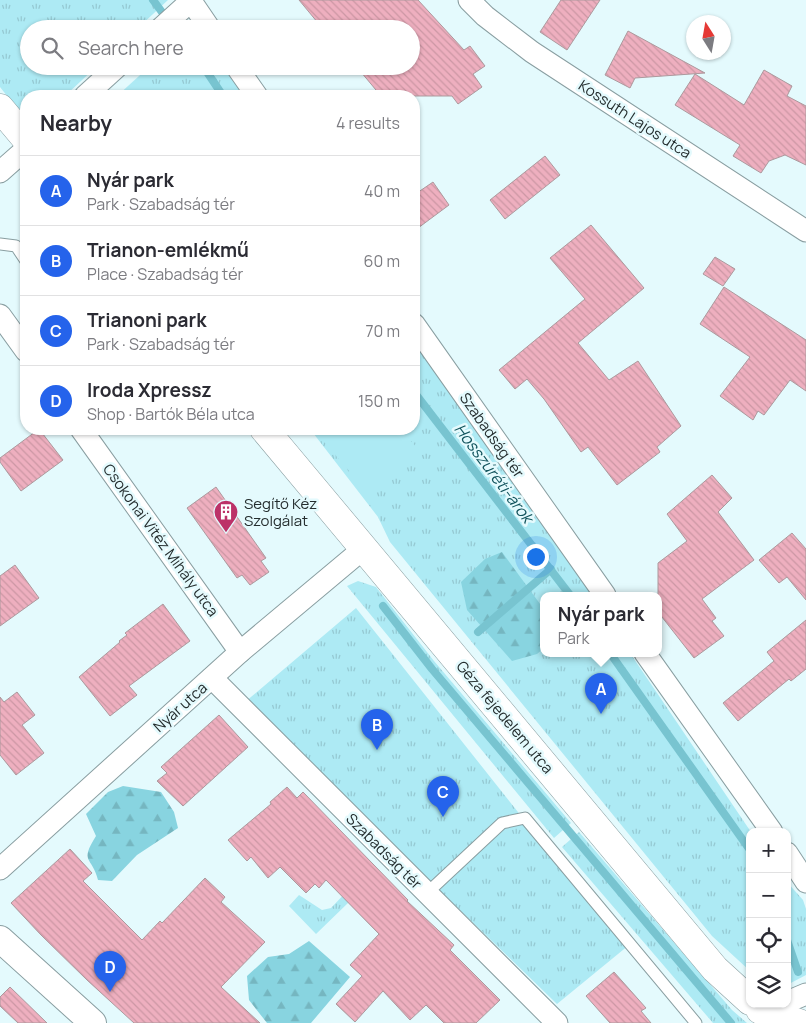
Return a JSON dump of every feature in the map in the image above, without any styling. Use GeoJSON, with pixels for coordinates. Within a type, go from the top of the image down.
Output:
{"type":"FeatureCollection","features":[{"type":"Feature","properties":{"kind":"main road"},"geometry":{"type":"LineString","coordinates":[[0,108],[20,132]]}},
{"type":"Feature","properties":{"kind":"main road","name":"Géza fejedelem utca"},"geometry":{"type":"LineString","coordinates":[[269,435],[362,549],[715,969],[746,994]]}},
{"type":"Feature","properties":{"kind":"main road","name":"Géza fejedelem utca"},"geometry":{"type":"LineString","coordinates":[[763,1008],[798,1023]]}},
{"type":"Feature","properties":{"kind":"street","name":"Kossuth Lajos utca"},"geometry":{"type":"LineString","coordinates":[[469,0],[485,16],[532,52],[806,231]]}},
{"type":"Feature","properties":{"kind":"street"},"geometry":{"type":"LineString","coordinates":[[170,20],[189,3],[203,20]]}},
{"type":"Feature","properties":{"kind":"street"},"geometry":{"type":"LineString","coordinates":[[92,90],[108,75]]}},
{"type":"Feature","properties":{"kind":"street"},"geometry":{"type":"LineString","coordinates":[[242,75],[253,90]]}},
{"type":"Feature","properties":{"kind":"street"},"geometry":{"type":"LineString","coordinates":[[0,172],[20,154]]}},
{"type":"Feature","properties":{"kind":"street"},"geometry":{"type":"LineString","coordinates":[[0,315],[20,343]]}},
{"type":"Feature","properties":{"kind":"street","name":"Szabadság tér"},"geometry":{"type":"LineString","coordinates":[[420,333],[603,592]]}},
{"type":"Feature","properties":{"kind":"street","name":"Csokonai Vitéz Mihály utca"},"geometry":{"type":"LineString","coordinates":[[85,435],[240,652]]}},
{"type":"Feature","properties":{"kind":"street","name":"Nyár utca"},"geometry":{"type":"LineString","coordinates":[[0,869],[240,652],[362,549]]}},
{"type":"Feature","properties":{"kind":"street"},"geometry":{"type":"LineString","coordinates":[[648,657],[769,828]]}},
{"type":"Feature","properties":{"kind":"street","name":"Szabadság tér"},"geometry":{"type":"LineString","coordinates":[[212,678],[426,894],[558,1023]]}},
{"type":"Feature","properties":{"kind":"street"},"geometry":{"type":"LineString","coordinates":[[791,859],[806,882]]}},
{"type":"Feature","properties":{"kind":"street"},"geometry":{"type":"LineString","coordinates":[[0,939],[93,1023]]}},
{"type":"Feature","properties":{"kind":"street"},"geometry":{"type":"LineString","coordinates":[[791,1000],[806,994]]}},
{"type":"Feature","properties":{"kind":"lane"},"geometry":{"type":"LineString","coordinates":[[0,244],[16,246],[20,252]]}},
{"type":"Feature","properties":{"kind":"lane"},"geometry":{"type":"LineString","coordinates":[[426,894],[502,822],[525,818],[696,1023]]}},
{"type":"Feature","properties":{"kind":"green space"},"geometry":{"type":"Polygon","coordinates":[[[0,0],[168,0],[147,20],[20,20],[20,75],[87,75],[71,90],[20,90],[20,112],[0,87],[0,0]]]}},
{"type":"Feature","properties":{"kind":"green space"},"geometry":{"type":"Polygon","coordinates":[[[140,75],[231,75],[242,90],[124,90],[140,75]]]}},
{"type":"Feature","properties":{"kind":"green space"},"geometry":{"type":"Polygon","coordinates":[[[420,350],[590,592],[540,592],[540,657],[633,657],[748,828],[746,828],[746,967],[712,936],[390,542],[378,517],[315,435],[420,435],[420,350]]]}},
{"type":"Feature","properties":{"kind":"green space"},"geometry":{"type":"Polygon","coordinates":[[[318,435],[405,435],[419,450],[368,493],[318,435]]]}},
{"type":"Feature","properties":{"kind":"green space"},"geometry":{"type":"Polygon","coordinates":[[[502,552],[540,604],[540,652],[537,654],[512,661],[467,610],[461,582],[485,559],[502,552]]]}},
{"type":"Feature","properties":{"kind":"green space"},"geometry":{"type":"Polygon","coordinates":[[[358,581],[376,587],[434,661],[571,823],[554,838],[347,586],[358,581]]]}},
{"type":"Feature","properties":{"kind":"green space"},"geometry":{"type":"Polygon","coordinates":[[[356,608],[541,841],[629,945],[557,1004],[245,702],[356,608]]]}},
{"type":"Feature","properties":{"kind":"green space"},"geometry":{"type":"Polygon","coordinates":[[[123,786],[161,792],[174,812],[178,828],[137,855],[112,881],[98,880],[88,859],[88,851],[96,836],[86,814],[108,792],[123,786]]]}},
{"type":"Feature","properties":{"kind":"green space"},"geometry":{"type":"Polygon","coordinates":[[[579,832],[732,1010],[747,1023],[713,1023],[562,847],[579,832]]]}},
{"type":"Feature","properties":{"kind":"green space"},"geometry":{"type":"Polygon","coordinates":[[[370,867],[380,872],[316,934],[289,906],[299,895],[322,910],[331,908],[370,867]]]}},
{"type":"Feature","properties":{"kind":"green space"},"geometry":{"type":"Polygon","coordinates":[[[791,886],[803,900],[806,909],[806,975],[791,983],[791,886]]]}},
{"type":"Feature","properties":{"kind":"green space"},"geometry":{"type":"Polygon","coordinates":[[[309,941],[350,977],[311,1023],[267,1023],[249,1000],[247,976],[268,957],[289,954],[309,941]]]}},
{"type":"Feature","properties":{"kind":"building"},"geometry":{"type":"Polygon","coordinates":[[[299,0],[418,0],[464,50],[470,46],[485,66],[473,74],[482,87],[458,104],[452,96],[420,96],[420,90],[376,90],[364,75],[420,75],[420,20],[316,20],[299,0]]]}},
{"type":"Feature","properties":{"kind":"building"},"geometry":{"type":"Polygon","coordinates":[[[561,0],[600,0],[567,50],[540,32],[561,0]]]}},
{"type":"Feature","properties":{"kind":"building"},"geometry":{"type":"Polygon","coordinates":[[[628,31],[705,73],[635,78],[630,88],[605,75],[628,31]]]}},
{"type":"Feature","properties":{"kind":"building"},"geometry":{"type":"Polygon","coordinates":[[[764,70],[792,86],[787,96],[806,106],[806,165],[785,155],[769,161],[761,173],[733,156],[740,145],[675,105],[695,74],[744,105],[764,70]]]}},
{"type":"Feature","properties":{"kind":"building"},"geometry":{"type":"Polygon","coordinates":[[[545,156],[560,175],[505,219],[490,200],[545,156]]]}},
{"type":"Feature","properties":{"kind":"building"},"geometry":{"type":"Polygon","coordinates":[[[433,182],[449,205],[420,227],[420,191],[433,182]]]}},
{"type":"Feature","properties":{"kind":"building"},"geometry":{"type":"Polygon","coordinates":[[[591,225],[644,288],[578,343],[609,380],[638,361],[681,426],[657,447],[660,452],[617,485],[588,447],[581,452],[544,399],[527,379],[515,389],[499,370],[585,299],[550,258],[591,225]]]}},
{"type":"Feature","properties":{"kind":"building"},"geometry":{"type":"Polygon","coordinates":[[[715,257],[735,269],[723,286],[703,274],[715,257]]]}},
{"type":"Feature","properties":{"kind":"building"},"geometry":{"type":"Polygon","coordinates":[[[724,287],[806,340],[806,391],[790,380],[764,415],[758,411],[753,420],[720,396],[750,357],[700,324],[724,287]]]}},
{"type":"Feature","properties":{"kind":"building"},"geometry":{"type":"Polygon","coordinates":[[[31,435],[44,435],[63,460],[21,491],[0,462],[0,458],[31,435]]]}},
{"type":"Feature","properties":{"kind":"building"},"geometry":{"type":"Polygon","coordinates":[[[712,475],[732,498],[718,512],[754,560],[702,599],[716,618],[712,621],[724,636],[694,658],[662,617],[662,592],[658,592],[658,563],[687,541],[667,514],[712,475]]]}},
{"type":"Feature","properties":{"kind":"building","name":"Segítő Kéz Szolgálat"},"geometry":{"type":"Polygon","coordinates":[[[216,487],[266,558],[261,561],[269,572],[250,585],[242,575],[237,578],[187,508],[216,487]]]}},
{"type":"Feature","properties":{"kind":"building"},"geometry":{"type":"Polygon","coordinates":[[[792,533],[806,549],[806,600],[787,577],[779,583],[759,560],[792,533]]]}},
{"type":"Feature","properties":{"kind":"building"},"geometry":{"type":"Polygon","coordinates":[[[15,565],[39,598],[0,626],[0,576],[15,565]]]}},
{"type":"Feature","properties":{"kind":"building"},"geometry":{"type":"Polygon","coordinates":[[[163,604],[190,641],[129,686],[137,695],[110,716],[79,677],[120,642],[127,635],[125,633],[163,604]]]}},
{"type":"Feature","properties":{"kind":"building"},"geometry":{"type":"Polygon","coordinates":[[[806,620],[806,669],[791,681],[789,679],[738,721],[723,703],[774,661],[767,652],[806,620]]]}},
{"type":"Feature","properties":{"kind":"building"},"geometry":{"type":"Polygon","coordinates":[[[17,692],[35,715],[22,725],[44,753],[16,775],[0,755],[0,697],[4,702],[17,692]]]}},
{"type":"Feature","properties":{"kind":"building"},"geometry":{"type":"Polygon","coordinates":[[[219,715],[248,747],[183,806],[157,781],[167,773],[161,767],[219,715]]]}},
{"type":"Feature","properties":{"kind":"building"},"geometry":{"type":"Polygon","coordinates":[[[287,787],[297,798],[303,792],[407,901],[454,945],[450,950],[500,1000],[476,1023],[444,1023],[426,1005],[410,1020],[383,991],[355,1022],[336,1004],[362,976],[350,965],[379,934],[326,880],[319,888],[315,884],[306,893],[280,867],[268,878],[251,857],[247,861],[228,840],[271,804],[270,802],[287,787]]]}},
{"type":"Feature","properties":{"kind":"building"},"geometry":{"type":"Polygon","coordinates":[[[70,849],[92,873],[83,881],[142,940],[160,921],[162,923],[205,878],[225,897],[221,902],[265,942],[221,987],[260,1023],[134,1023],[87,980],[11,903],[70,849]]]}},
{"type":"Feature","properties":{"kind":"building"},"geometry":{"type":"Polygon","coordinates":[[[614,972],[646,1008],[641,1011],[651,1023],[610,1023],[586,996],[614,972]]]}},
{"type":"Feature","properties":{"kind":"building"},"geometry":{"type":"Polygon","coordinates":[[[10,987],[47,1023],[18,1023],[0,1006],[0,997],[10,987]]]}},
{"type":"Feature","properties":{"kind":"waterway","name":"Hosszúréti-árok"},"geometry":{"type":"LineString","coordinates":[[153,0],[167,19]]}},
{"type":"Feature","properties":{"kind":"waterway","name":"Hosszúréti-árok"},"geometry":{"type":"LineString","coordinates":[[209,75],[219,90]]}},
{"type":"Feature","properties":{"kind":"waterway","name":"Hosszúréti-árok"},"geometry":{"type":"LineString","coordinates":[[420,400],[568,592]]}},
{"type":"Feature","properties":{"kind":"waterway"},"geometry":{"type":"LineString","coordinates":[[478,632],[551,569]]}},
{"type":"Feature","properties":{"kind":"waterway"},"geometry":{"type":"LineString","coordinates":[[383,606],[432,669],[731,1023]]}},
{"type":"Feature","properties":{"kind":"waterway","name":"Hosszúréti-árok"},"geometry":{"type":"LineString","coordinates":[[613,657],[746,844]]}},
{"type":"Feature","properties":{"kind":"waterway","name":"Hosszúréti-árok"},"geometry":{"type":"LineString","coordinates":[[791,952],[798,972]]}},
{"type":"Feature","properties":{"kind":"place","name":"Segítő Kéz Szolgálat"},"geometry":{"type":"Point","coordinates":[226,533]}},
{"type":"Feature","properties":{"kind":"place","name":"Nyár park"},"geometry":{"type":"Point","coordinates":[601,714]}},
{"type":"Feature","properties":{"kind":"place","name":"Trianon-emlékmű"},"geometry":{"type":"Point","coordinates":[377,750]}},
{"type":"Feature","properties":{"kind":"place","name":"Trianoni park"},"geometry":{"type":"Point","coordinates":[443,817]}},
{"type":"Feature","properties":{"kind":"place","name":"Iroda Xpressz"},"geometry":{"type":"Point","coordinates":[110,992]}}]}
